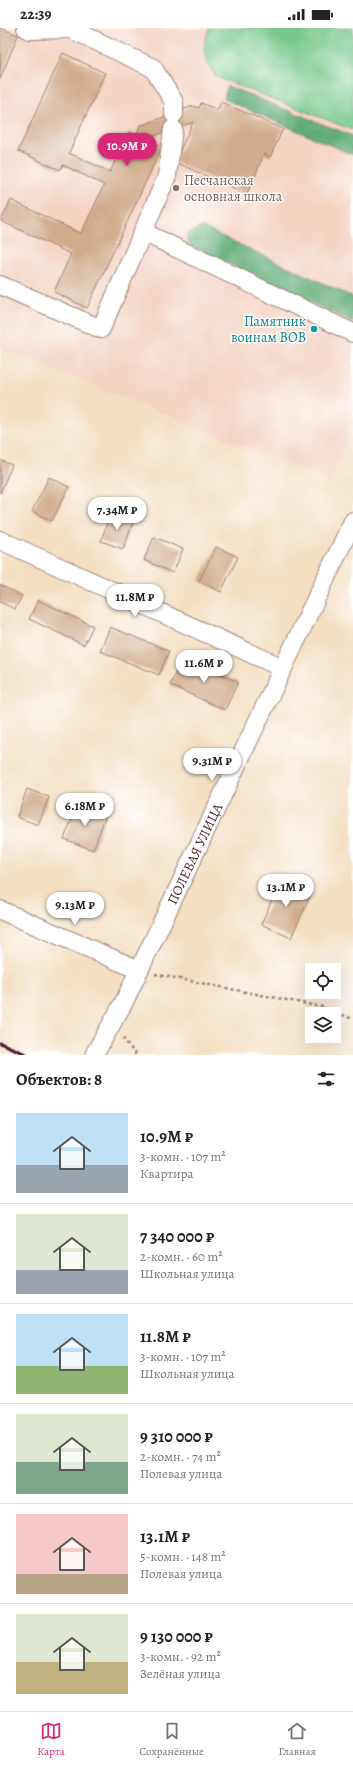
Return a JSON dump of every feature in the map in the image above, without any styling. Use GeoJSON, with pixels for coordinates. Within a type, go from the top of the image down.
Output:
{"type":"FeatureCollection","features":[{"type":"Feature","properties":{"kind":"street"},"geometry":{"type":"LineString","coordinates":[[0,285],[101,329],[167,176],[173,121],[174,102],[154,68],[71,29],[30,30],[26,28]]}},
{"type":"Feature","properties":{"kind":"street"},"geometry":{"type":"LineString","coordinates":[[143,232],[353,333]]}},
{"type":"Feature","properties":{"kind":"street","name":"ПОЛЕВАЯ УЛИЦА"},"geometry":{"type":"LineString","coordinates":[[94,1055],[139,970],[353,521]]}},
{"type":"Feature","properties":{"kind":"street"},"geometry":{"type":"LineString","coordinates":[[0,540],[283,668]]}},
{"type":"Feature","properties":{"kind":"street"},"geometry":{"type":"LineString","coordinates":[[0,910],[139,970]]}},
{"type":"Feature","properties":{"kind":"path"},"geometry":{"type":"LineString","coordinates":[[139,970],[322,1007],[353,1019]]}},
{"type":"Feature","properties":{"kind":"shaded area","name":"Песчанская основная школа"},"geometry":{"type":"Polygon","coordinates":[[[0,28],[353,28],[353,428],[329,480],[0,348],[0,28]]]}},
{"type":"Feature","properties":{"kind":"green space"},"geometry":{"type":"Polygon","coordinates":[[[209,28],[353,28],[353,130],[216,77],[208,64],[204,48],[209,28]]]}},
{"type":"Feature","properties":{"kind":"green space"},"geometry":{"type":"Polygon","coordinates":[[[227,86],[353,136],[353,155],[224,99],[227,86]]]}},
{"type":"Feature","properties":{"kind":"green space"},"geometry":{"type":"Polygon","coordinates":[[[202,227],[353,297],[353,322],[189,245],[186,234],[202,227]]]}},
{"type":"Feature","properties":{"kind":"building"},"geometry":{"type":"Polygon","coordinates":[[[0,28],[18,35],[0,79],[0,28]]]}},
{"type":"Feature","properties":{"kind":"building"},"geometry":{"type":"Polygon","coordinates":[[[63,53],[105,73],[69,153],[110,172],[129,132],[136,135],[140,126],[193,106],[199,108],[201,103],[218,110],[221,102],[283,129],[270,157],[264,154],[247,194],[175,162],[193,122],[145,139],[162,147],[87,308],[54,292],[71,254],[1,221],[11,200],[81,234],[104,185],[63,165],[60,170],[18,151],[63,53]]]}},
{"type":"Feature","properties":{"kind":"building"},"geometry":{"type":"Polygon","coordinates":[[[0,460],[12,465],[0,493],[0,460]]]}},
{"type":"Feature","properties":{"kind":"building"},"geometry":{"type":"Polygon","coordinates":[[[49,477],[69,487],[52,521],[32,511],[49,477]]]}},
{"type":"Feature","properties":{"kind":"building"},"geometry":{"type":"Polygon","coordinates":[[[110,514],[133,522],[123,549],[101,541],[110,514]]]}},
{"type":"Feature","properties":{"kind":"building"},"geometry":{"type":"Polygon","coordinates":[[[154,537],[183,549],[173,573],[144,560],[154,537]]]}},
{"type":"Feature","properties":{"kind":"building"},"geometry":{"type":"Polygon","coordinates":[[[216,547],[238,557],[221,592],[199,581],[216,547]]]}},
{"type":"Feature","properties":{"kind":"building"},"geometry":{"type":"Polygon","coordinates":[[[0,585],[22,596],[15,609],[0,602],[0,585]]]}},
{"type":"Feature","properties":{"kind":"building"},"geometry":{"type":"Polygon","coordinates":[[[38,600],[93,626],[84,645],[29,619],[38,600]]]}},
{"type":"Feature","properties":{"kind":"building"},"geometry":{"type":"Polygon","coordinates":[[[110,627],[169,651],[159,675],[100,651],[110,627]]]}},
{"type":"Feature","properties":{"kind":"building"},"geometry":{"type":"Polygon","coordinates":[[[183,657],[238,682],[225,710],[170,685],[183,657]]]}},
{"type":"Feature","properties":{"kind":"building"},"geometry":{"type":"Polygon","coordinates":[[[27,789],[49,797],[38,825],[17,817],[27,789]]]}},
{"type":"Feature","properties":{"kind":"building"},"geometry":{"type":"Polygon","coordinates":[[[78,804],[106,815],[93,850],[64,839],[78,804]]]}},
{"type":"Feature","properties":{"kind":"building"},"geometry":{"type":"Polygon","coordinates":[[[282,878],[312,892],[291,938],[261,924],[282,878]]]}},
{"type":"Feature","properties":{"kind":"railway"},"geometry":{"type":"LineString","coordinates":[[0,1043],[28,1055]]}},
{"type":"Feature","properties":{"kind":"place","name":"Песчанская основная школа"},"geometry":{"type":"Point","coordinates":[176,188]}},
{"type":"Feature","properties":{"kind":"place","name":"Памятник воинам ВОВ"},"geometry":{"type":"Point","coordinates":[314,329]}}]}
